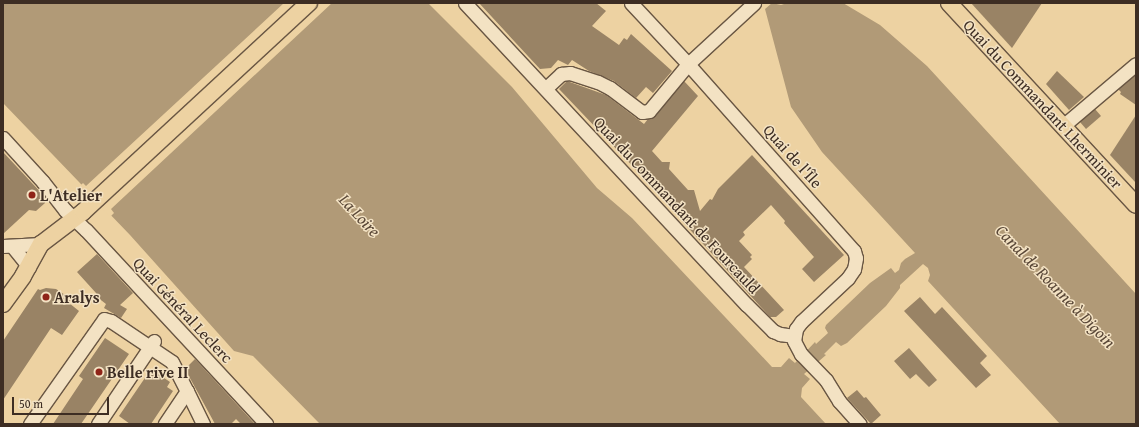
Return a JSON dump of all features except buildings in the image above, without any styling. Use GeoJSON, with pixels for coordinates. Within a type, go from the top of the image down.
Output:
{"type":"FeatureCollection","features":[{"type":"Feature","properties":{"kind":"main road"},"geometry":{"type":"LineString","coordinates":[[3,304],[28,267],[41,244],[79,216],[309,3]]}},
{"type":"Feature","properties":{"kind":"main road","name":"Quai du Commandant Lherminier"},"geometry":{"type":"LineString","coordinates":[[949,3],[1136,204]]}},
{"type":"Feature","properties":{"kind":"street","name":"Quai du Commandant de Fourcauld"},"geometry":{"type":"LineString","coordinates":[[465,3],[747,305],[773,331],[780,334],[794,336]]}},
{"type":"Feature","properties":{"kind":"street","name":"Quai de l'Île"},"geometry":{"type":"LineString","coordinates":[[631,3],[688,64],[854,251],[856,258],[854,269],[848,278],[801,322],[794,336]]}},
{"type":"Feature","properties":{"kind":"street"},"geometry":{"type":"LineString","coordinates":[[546,88],[561,74],[570,73],[610,88],[642,112],[649,111],[688,64],[754,3]]}},
{"type":"Feature","properties":{"kind":"street"},"geometry":{"type":"LineString","coordinates":[[1064,125],[1136,64]]}},
{"type":"Feature","properties":{"kind":"street","name":"Quai Général Leclerc"},"geometry":{"type":"LineString","coordinates":[[3,138],[43,182],[65,210],[79,216],[166,323],[266,424]]}},
{"type":"Feature","properties":{"kind":"street"},"geometry":{"type":"LineString","coordinates":[[8,246],[41,244]]}},
{"type":"Feature","properties":{"kind":"street"},"geometry":{"type":"LineString","coordinates":[[8,246],[28,267]]}},
{"type":"Feature","properties":{"kind":"street"},"geometry":{"type":"LineString","coordinates":[[30,424],[104,319],[111,321],[152,343],[172,362],[203,424]]}},
{"type":"Feature","properties":{"kind":"street"},"geometry":{"type":"LineString","coordinates":[[794,336],[796,346],[801,354],[826,380],[839,401],[860,424]]}},
{"type":"Feature","properties":{"kind":"street"},"geometry":{"type":"LineString","coordinates":[[98,424],[152,343]]}},
{"type":"Feature","properties":{"kind":"street"},"geometry":{"type":"LineString","coordinates":[[165,424],[187,391]]}},
{"type":"Feature","properties":{"kind":"water"},"geometry":{"type":"Polygon","coordinates":[[[3,3],[428,3],[512,87],[597,188],[632,218],[772,367],[781,367],[789,358],[795,363],[815,342],[816,344],[828,333],[825,328],[826,325],[870,283],[891,268],[895,273],[899,270],[901,263],[905,259],[915,253],[822,152],[791,107],[765,9],[772,3],[781,5],[787,3],[843,3],[880,25],[927,66],[1136,294],[1136,424],[1060,424],[928,281],[930,275],[928,268],[923,264],[900,285],[900,288],[886,306],[847,343],[841,346],[836,342],[824,354],[826,355],[804,374],[810,379],[802,388],[801,397],[826,424],[320,424],[253,356],[234,351],[130,235],[3,103],[3,3]]]}},
{"type":"Feature","properties":{"kind":"pier"},"geometry":{"type":"Polygon","coordinates":[[[284,3],[332,3],[111,209],[114,213],[110,217],[81,185],[83,183],[86,186],[284,3]]]}},
{"type":"Feature","properties":{"kind":"place","name":"L'Atelier"},"geometry":{"type":"Point","coordinates":[32,195]}},
{"type":"Feature","properties":{"kind":"place","name":"Aralys"},"geometry":{"type":"Point","coordinates":[46,297]}},
{"type":"Feature","properties":{"kind":"place","name":"Belle rive II"},"geometry":{"type":"Point","coordinates":[99,372]}},
{"type":"Feature","properties":{"kind":"water label","name":"La Loire"},"geometry":{"type":"Point","coordinates":[360,215]}},
{"type":"Feature","properties":{"kind":"water label","name":"Canal de Roanne à Digoin"},"geometry":{"type":"Point","coordinates":[1056,286]}}]}
